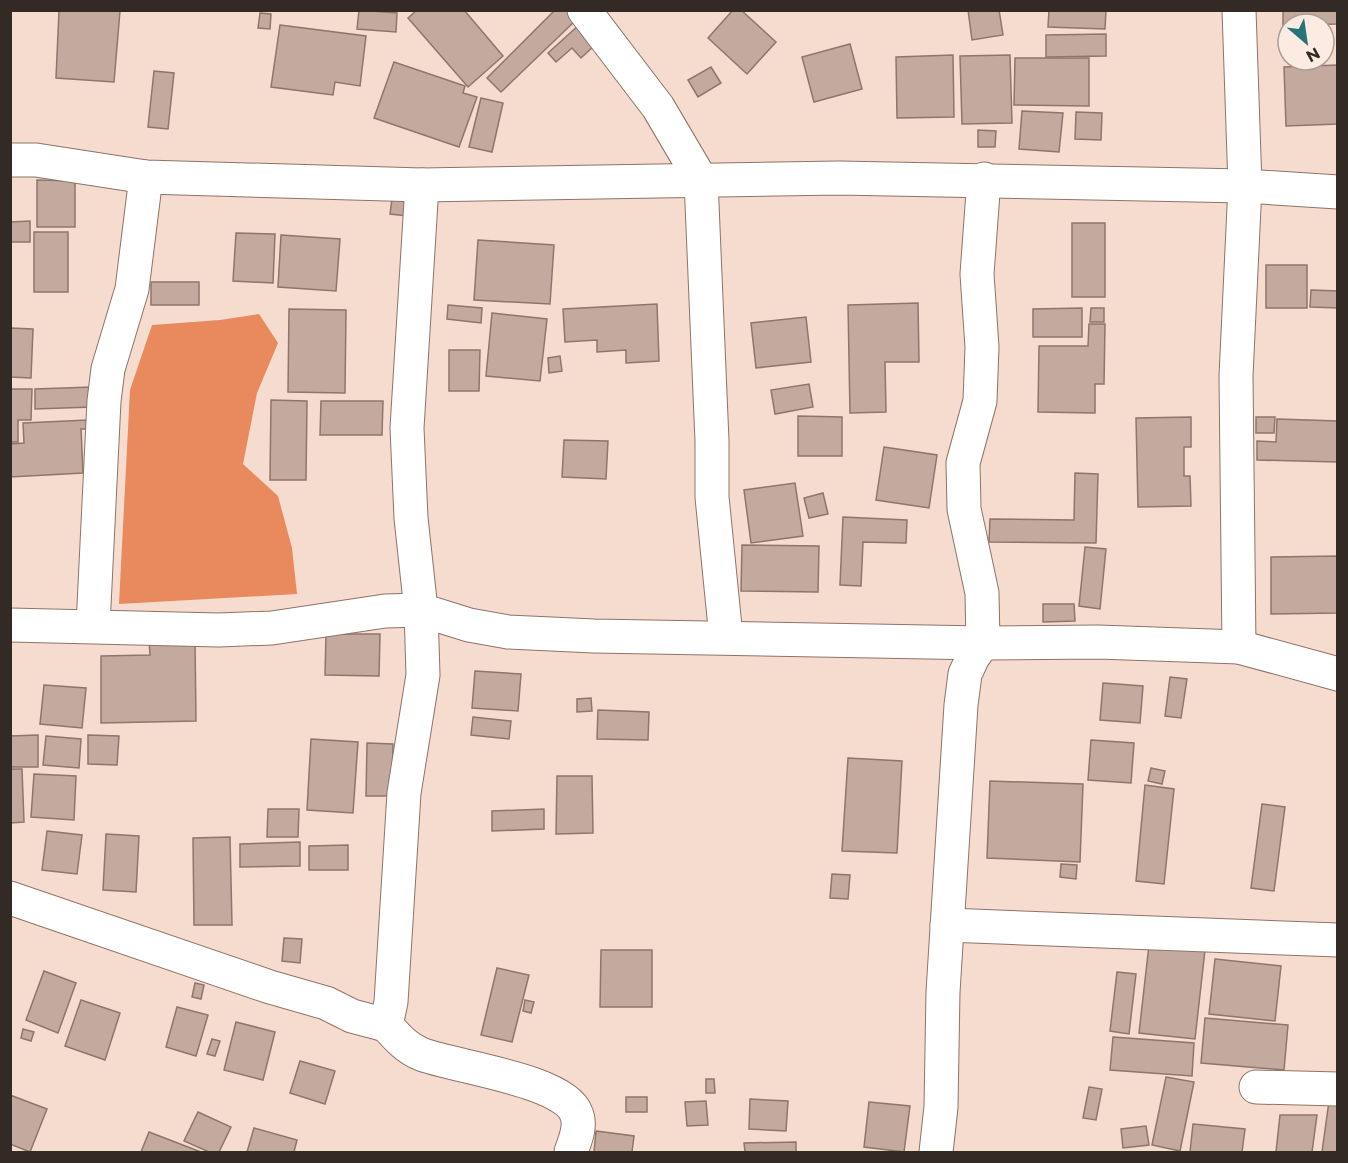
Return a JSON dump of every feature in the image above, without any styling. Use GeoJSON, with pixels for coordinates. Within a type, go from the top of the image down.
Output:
{"type":"FeatureCollection","features":[{"type":"Feature","properties":{"kind":"street"},"geometry":{"type":"LineString","coordinates":[[584,10],[658,107],[701,180],[712,441],[712,496],[726,637]]}},
{"type":"Feature","properties":{"kind":"street"},"geometry":{"type":"LineString","coordinates":[[1239,10],[1245,186],[1236,376],[1239,647]]}},
{"type":"Feature","properties":{"kind":"street"},"geometry":{"type":"LineString","coordinates":[[10,160],[36,160],[146,177],[422,185],[701,180],[984,179],[1245,186],[1338,192]]}},
{"type":"Feature","properties":{"kind":"street"},"geometry":{"type":"LineString","coordinates":[[93,626],[104,401],[108,369],[132,289],[146,177]]}},
{"type":"Feature","properties":{"kind":"street"},"geometry":{"type":"LineString","coordinates":[[936,1152],[941,1107],[947,925],[961,705],[965,674],[983,643],[982,593],[964,509],[963,463],[980,401],[982,347],[977,274],[984,179]]}},
{"type":"Feature","properties":{"kind":"street"},"geometry":{"type":"LineString","coordinates":[[386,1025],[391,1002],[404,793],[423,675],[421,610],[411,518],[407,428],[422,185]]}},
{"type":"Feature","properties":{"kind":"street"},"geometry":{"type":"LineString","coordinates":[[10,625],[219,630],[272,628],[376,612],[421,610],[469,625],[508,632],[594,636],[983,643],[1098,642],[1239,647],[1338,674]]}},
{"type":"Feature","properties":{"kind":"street"},"geometry":{"type":"LineString","coordinates":[[10,898],[270,987],[326,1003],[352,1016],[386,1025],[401,1042],[420,1054],[544,1088],[567,1100],[576,1113],[579,1129],[570,1152]]}},
{"type":"Feature","properties":{"kind":"street"},"geometry":{"type":"LineString","coordinates":[[947,925],[1338,940]]}},
{"type":"Feature","properties":{"kind":"street"},"geometry":{"type":"LineString","coordinates":[[1256,1087],[1338,1089]]}},
{"type":"Feature","properties":{"kind":"shaded area"},"geometry":{"type":"Polygon","coordinates":[[[259,314],[278,343],[257,393],[243,464],[278,496],[292,548],[297,594],[119,604],[130,390],[152,325],[220,320],[259,314]]]}},
{"type":"Feature","properties":{"kind":"building"},"geometry":{"type":"Polygon","coordinates":[[[359,10],[397,13],[396,32],[357,29],[359,10]]]}},
{"type":"Feature","properties":{"kind":"building"},"geometry":{"type":"Polygon","coordinates":[[[417,10],[464,10],[503,56],[468,87],[408,18],[417,10]]]}},
{"type":"Feature","properties":{"kind":"building"},"geometry":{"type":"Polygon","coordinates":[[[555,10],[567,10],[576,20],[501,92],[487,78],[555,10]]]}},
{"type":"Feature","properties":{"kind":"building"},"geometry":{"type":"Polygon","coordinates":[[[733,10],[741,10],[776,42],[747,74],[708,38],[733,10]]]}},
{"type":"Feature","properties":{"kind":"building"},"geometry":{"type":"Polygon","coordinates":[[[968,10],[999,10],[1003,35],[972,40],[968,10]]]}},
{"type":"Feature","properties":{"kind":"building"},"geometry":{"type":"Polygon","coordinates":[[[1049,10],[1106,10],[1105,29],[1048,27],[1049,10]]]}},
{"type":"Feature","properties":{"kind":"building"},"geometry":{"type":"Polygon","coordinates":[[[1283,10],[1338,10],[1338,24],[1336,24],[1336,12],[1283,12],[1283,10]]]}},
{"type":"Feature","properties":{"kind":"building"},"geometry":{"type":"Polygon","coordinates":[[[59,11],[120,11],[114,82],[56,78],[59,11]]]}},
{"type":"Feature","properties":{"kind":"building"},"geometry":{"type":"Polygon","coordinates":[[[260,13],[271,14],[270,29],[258,28],[260,13]]]}},
{"type":"Feature","properties":{"kind":"building"},"geometry":{"type":"Polygon","coordinates":[[[280,25],[366,36],[360,86],[335,82],[333,95],[271,87],[280,25]]]}},
{"type":"Feature","properties":{"kind":"building"},"geometry":{"type":"Polygon","coordinates":[[[579,25],[596,44],[581,58],[572,48],[556,62],[548,53],[579,25]]]}},
{"type":"Feature","properties":{"kind":"building"},"geometry":{"type":"Polygon","coordinates":[[[1106,34],[1106,56],[1046,57],[1046,35],[1106,34]]]}},
{"type":"Feature","properties":{"kind":"building"},"geometry":{"type":"Polygon","coordinates":[[[850,44],[862,89],[814,102],[802,57],[850,44]]]}},
{"type":"Feature","properties":{"kind":"building"},"geometry":{"type":"Polygon","coordinates":[[[953,55],[954,117],[897,118],[896,57],[953,55]]]}},
{"type":"Feature","properties":{"kind":"building"},"geometry":{"type":"Polygon","coordinates":[[[1010,55],[1012,123],[962,124],[960,56],[1010,55]]]}},
{"type":"Feature","properties":{"kind":"building"},"geometry":{"type":"Polygon","coordinates":[[[1015,58],[1089,58],[1089,106],[1014,105],[1015,58]]]}},
{"type":"Feature","properties":{"kind":"building"},"geometry":{"type":"Polygon","coordinates":[[[394,62],[465,86],[463,93],[477,97],[459,147],[374,118],[394,62]]]}},
{"type":"Feature","properties":{"kind":"building"},"geometry":{"type":"Polygon","coordinates":[[[1336,65],[1338,65],[1338,124],[1286,126],[1284,72],[1336,72],[1336,65]]]}},
{"type":"Feature","properties":{"kind":"building"},"geometry":{"type":"Polygon","coordinates":[[[711,67],[721,83],[698,97],[688,80],[711,67]]]}},
{"type":"Feature","properties":{"kind":"building"},"geometry":{"type":"Polygon","coordinates":[[[154,71],[174,73],[168,129],[148,127],[154,71]]]}},
{"type":"Feature","properties":{"kind":"building"},"geometry":{"type":"Polygon","coordinates":[[[481,98],[503,103],[492,152],[469,147],[481,98]]]}},
{"type":"Feature","properties":{"kind":"building"},"geometry":{"type":"Polygon","coordinates":[[[1022,111],[1063,113],[1059,152],[1019,149],[1022,111]]]}},
{"type":"Feature","properties":{"kind":"building"},"geometry":{"type":"Polygon","coordinates":[[[1076,112],[1102,113],[1101,140],[1075,139],[1076,112]]]}},
{"type":"Feature","properties":{"kind":"building"},"geometry":{"type":"Polygon","coordinates":[[[978,130],[996,131],[995,147],[978,147],[978,130]]]}},
{"type":"Feature","properties":{"kind":"building"},"geometry":{"type":"Polygon","coordinates":[[[37,180],[75,181],[75,227],[37,227],[37,180]]]}},
{"type":"Feature","properties":{"kind":"building"},"geometry":{"type":"Polygon","coordinates":[[[392,199],[409,200],[407,216],[390,214],[392,199]]]}},
{"type":"Feature","properties":{"kind":"building"},"geometry":{"type":"Polygon","coordinates":[[[30,221],[30,242],[10,242],[10,222],[30,221]]]}},
{"type":"Feature","properties":{"kind":"building"},"geometry":{"type":"Polygon","coordinates":[[[1072,223],[1105,223],[1105,297],[1072,297],[1072,223]]]}},
{"type":"Feature","properties":{"kind":"building"},"geometry":{"type":"Polygon","coordinates":[[[34,232],[68,232],[68,292],[34,292],[34,232]]]}},
{"type":"Feature","properties":{"kind":"building"},"geometry":{"type":"Polygon","coordinates":[[[236,233],[275,234],[273,283],[233,281],[236,233]]]}},
{"type":"Feature","properties":{"kind":"building"},"geometry":{"type":"Polygon","coordinates":[[[281,235],[340,239],[336,291],[278,287],[281,235]]]}},
{"type":"Feature","properties":{"kind":"building"},"geometry":{"type":"Polygon","coordinates":[[[478,240],[554,245],[550,304],[474,300],[478,240]]]}},
{"type":"Feature","properties":{"kind":"building"},"geometry":{"type":"Polygon","coordinates":[[[1266,265],[1307,265],[1307,308],[1266,308],[1266,265]]]}},
{"type":"Feature","properties":{"kind":"building"},"geometry":{"type":"Polygon","coordinates":[[[151,282],[199,282],[199,305],[151,305],[151,282]]]}},
{"type":"Feature","properties":{"kind":"building"},"geometry":{"type":"Polygon","coordinates":[[[1311,290],[1338,291],[1338,308],[1310,307],[1311,290]]]}},
{"type":"Feature","properties":{"kind":"building"},"geometry":{"type":"Polygon","coordinates":[[[918,303],[919,362],[885,362],[886,412],[850,413],[848,305],[918,303]]]}},
{"type":"Feature","properties":{"kind":"building"},"geometry":{"type":"Polygon","coordinates":[[[657,304],[659,361],[626,363],[626,350],[597,352],[597,340],[565,342],[563,309],[657,304]]]}},
{"type":"Feature","properties":{"kind":"building"},"geometry":{"type":"Polygon","coordinates":[[[448,305],[482,308],[481,323],[447,319],[448,305]]]}},
{"type":"Feature","properties":{"kind":"building"},"geometry":{"type":"Polygon","coordinates":[[[1082,308],[1082,337],[1033,337],[1033,309],[1082,308]]]}},
{"type":"Feature","properties":{"kind":"building"},"geometry":{"type":"Polygon","coordinates":[[[1091,308],[1104,308],[1104,322],[1090,322],[1091,308]]]}},
{"type":"Feature","properties":{"kind":"building"},"geometry":{"type":"Polygon","coordinates":[[[289,309],[346,310],[345,393],[288,392],[289,309]]]}},
{"type":"Feature","properties":{"kind":"building"},"geometry":{"type":"Polygon","coordinates":[[[492,313],[547,319],[540,381],[486,376],[492,313]]]}},
{"type":"Feature","properties":{"kind":"building"},"geometry":{"type":"Polygon","coordinates":[[[806,317],[811,362],[756,368],[751,323],[806,317]]]}},
{"type":"Feature","properties":{"kind":"building"},"geometry":{"type":"Polygon","coordinates":[[[1089,324],[1105,324],[1104,384],[1095,384],[1095,413],[1038,412],[1039,346],[1088,346],[1089,324]]]}},
{"type":"Feature","properties":{"kind":"building"},"geometry":{"type":"Polygon","coordinates":[[[10,328],[33,329],[31,378],[10,377],[10,328]]]}},
{"type":"Feature","properties":{"kind":"building"},"geometry":{"type":"Polygon","coordinates":[[[449,350],[480,350],[479,391],[449,391],[449,350]]]}},
{"type":"Feature","properties":{"kind":"building"},"geometry":{"type":"Polygon","coordinates":[[[560,356],[562,371],[549,373],[548,358],[560,356]]]}},
{"type":"Feature","properties":{"kind":"building"},"geometry":{"type":"Polygon","coordinates":[[[809,384],[813,407],[775,414],[771,390],[809,384]]]}},
{"type":"Feature","properties":{"kind":"building"},"geometry":{"type":"Polygon","coordinates":[[[91,387],[92,407],[35,409],[35,389],[91,387]]]}},
{"type":"Feature","properties":{"kind":"building"},"geometry":{"type":"Polygon","coordinates":[[[10,389],[32,389],[31,420],[18,420],[18,442],[10,442],[10,389]]]}},
{"type":"Feature","properties":{"kind":"building"},"geometry":{"type":"Polygon","coordinates":[[[271,400],[307,401],[306,480],[270,480],[271,400]]]}},
{"type":"Feature","properties":{"kind":"building"},"geometry":{"type":"Polygon","coordinates":[[[321,401],[383,401],[382,435],[320,435],[321,401]]]}},
{"type":"Feature","properties":{"kind":"building"},"geometry":{"type":"Polygon","coordinates":[[[798,416],[842,417],[842,456],[798,456],[798,416]]]}},
{"type":"Feature","properties":{"kind":"building"},"geometry":{"type":"Polygon","coordinates":[[[1191,417],[1191,447],[1184,447],[1184,476],[1190,476],[1191,506],[1138,507],[1136,418],[1191,417]]]}},
{"type":"Feature","properties":{"kind":"building"},"geometry":{"type":"Polygon","coordinates":[[[1256,417],[1275,417],[1274,433],[1256,433],[1256,417]]]}},
{"type":"Feature","properties":{"kind":"building"},"geometry":{"type":"Polygon","coordinates":[[[1277,419],[1338,421],[1337,462],[1257,460],[1257,441],[1276,442],[1277,419]]]}},
{"type":"Feature","properties":{"kind":"building"},"geometry":{"type":"Polygon","coordinates":[[[88,420],[89,429],[81,429],[83,473],[10,477],[10,444],[24,443],[23,423],[88,420]]]}},
{"type":"Feature","properties":{"kind":"building"},"geometry":{"type":"Polygon","coordinates":[[[564,440],[608,441],[606,479],[562,477],[564,440]]]}},
{"type":"Feature","properties":{"kind":"building"},"geometry":{"type":"Polygon","coordinates":[[[884,447],[937,455],[929,508],[876,500],[884,447]]]}},
{"type":"Feature","properties":{"kind":"building"},"geometry":{"type":"Polygon","coordinates":[[[1075,473],[1098,474],[1096,543],[989,542],[990,519],[1074,520],[1075,473]]]}},
{"type":"Feature","properties":{"kind":"building"},"geometry":{"type":"Polygon","coordinates":[[[795,483],[803,536],[751,543],[744,490],[795,483]]]}},
{"type":"Feature","properties":{"kind":"building"},"geometry":{"type":"Polygon","coordinates":[[[823,493],[828,514],[809,518],[804,498],[823,493]]]}},
{"type":"Feature","properties":{"kind":"building"},"geometry":{"type":"Polygon","coordinates":[[[843,517],[907,520],[906,543],[863,542],[861,586],[840,585],[843,517]]]}},
{"type":"Feature","properties":{"kind":"building"},"geometry":{"type":"Polygon","coordinates":[[[742,545],[819,546],[818,592],[741,591],[742,545]]]}},
{"type":"Feature","properties":{"kind":"building"},"geometry":{"type":"Polygon","coordinates":[[[1085,547],[1106,549],[1100,609],[1079,606],[1085,547]]]}},
{"type":"Feature","properties":{"kind":"building"},"geometry":{"type":"Polygon","coordinates":[[[1338,556],[1338,613],[1271,614],[1271,557],[1338,556]]]}},
{"type":"Feature","properties":{"kind":"building"},"geometry":{"type":"Polygon","coordinates":[[[1043,604],[1074,604],[1075,621],[1043,622],[1043,604]]]}},
{"type":"Feature","properties":{"kind":"building"},"geometry":{"type":"Polygon","coordinates":[[[326,634],[380,634],[379,676],[325,675],[326,634]]]}},
{"type":"Feature","properties":{"kind":"building"},"geometry":{"type":"Polygon","coordinates":[[[195,639],[196,721],[101,723],[101,656],[150,655],[149,640],[195,639]]]}},
{"type":"Feature","properties":{"kind":"building"},"geometry":{"type":"Polygon","coordinates":[[[475,671],[521,674],[518,711],[472,708],[475,671]]]}},
{"type":"Feature","properties":{"kind":"building"},"geometry":{"type":"Polygon","coordinates":[[[1170,677],[1187,679],[1181,718],[1165,716],[1170,677]]]}},
{"type":"Feature","properties":{"kind":"building"},"geometry":{"type":"Polygon","coordinates":[[[1103,683],[1143,686],[1140,723],[1100,720],[1103,683]]]}},
{"type":"Feature","properties":{"kind":"building"},"geometry":{"type":"Polygon","coordinates":[[[44,685],[86,688],[82,728],[40,724],[44,685]]]}},
{"type":"Feature","properties":{"kind":"building"},"geometry":{"type":"Polygon","coordinates":[[[591,698],[592,711],[577,712],[577,699],[591,698]]]}},
{"type":"Feature","properties":{"kind":"building"},"geometry":{"type":"Polygon","coordinates":[[[598,710],[649,712],[648,740],[597,739],[598,710]]]}},
{"type":"Feature","properties":{"kind":"building"},"geometry":{"type":"Polygon","coordinates":[[[473,717],[511,721],[509,739],[471,735],[473,717]]]}},
{"type":"Feature","properties":{"kind":"building"},"geometry":{"type":"Polygon","coordinates":[[[38,735],[38,767],[10,767],[10,736],[38,735]]]}},
{"type":"Feature","properties":{"kind":"building"},"geometry":{"type":"Polygon","coordinates":[[[88,735],[119,736],[117,765],[88,764],[88,735]]]}},
{"type":"Feature","properties":{"kind":"building"},"geometry":{"type":"Polygon","coordinates":[[[46,736],[81,739],[79,768],[43,765],[46,736]]]}},
{"type":"Feature","properties":{"kind":"building"},"geometry":{"type":"Polygon","coordinates":[[[311,739],[358,742],[353,813],[307,810],[311,739]]]}},
{"type":"Feature","properties":{"kind":"building"},"geometry":{"type":"Polygon","coordinates":[[[1091,740],[1134,743],[1131,783],[1088,780],[1091,740]]]}},
{"type":"Feature","properties":{"kind":"building"},"geometry":{"type":"Polygon","coordinates":[[[367,743],[393,744],[392,796],[366,796],[367,743]]]}},
{"type":"Feature","properties":{"kind":"building"},"geometry":{"type":"Polygon","coordinates":[[[848,758],[902,761],[897,853],[842,851],[848,758]]]}},
{"type":"Feature","properties":{"kind":"building"},"geometry":{"type":"Polygon","coordinates":[[[1151,768],[1165,771],[1162,784],[1148,781],[1151,768]]]}},
{"type":"Feature","properties":{"kind":"building"},"geometry":{"type":"Polygon","coordinates":[[[10,769],[22,769],[24,822],[10,823],[10,769]]]}},
{"type":"Feature","properties":{"kind":"building"},"geometry":{"type":"Polygon","coordinates":[[[34,774],[76,776],[74,820],[31,817],[34,774]]]}},
{"type":"Feature","properties":{"kind":"building"},"geometry":{"type":"Polygon","coordinates":[[[557,776],[592,776],[593,833],[556,834],[557,776]]]}},
{"type":"Feature","properties":{"kind":"building"},"geometry":{"type":"Polygon","coordinates":[[[990,781],[1083,784],[1080,862],[987,858],[990,781]]]}},
{"type":"Feature","properties":{"kind":"building"},"geometry":{"type":"Polygon","coordinates":[[[1145,785],[1174,789],[1164,884],[1136,881],[1145,785]]]}},
{"type":"Feature","properties":{"kind":"building"},"geometry":{"type":"Polygon","coordinates":[[[1262,804],[1285,807],[1274,891],[1251,888],[1262,804]]]}},
{"type":"Feature","properties":{"kind":"building"},"geometry":{"type":"Polygon","coordinates":[[[268,809],[299,809],[298,837],[267,837],[268,809]]]}},
{"type":"Feature","properties":{"kind":"building"},"geometry":{"type":"Polygon","coordinates":[[[544,809],[544,829],[492,831],[492,811],[544,809]]]}},
{"type":"Feature","properties":{"kind":"building"},"geometry":{"type":"Polygon","coordinates":[[[47,831],[82,835],[77,874],[42,870],[47,831]]]}},
{"type":"Feature","properties":{"kind":"building"},"geometry":{"type":"Polygon","coordinates":[[[106,834],[139,836],[136,892],[103,890],[106,834]]]}},
{"type":"Feature","properties":{"kind":"building"},"geometry":{"type":"Polygon","coordinates":[[[230,837],[232,925],[194,925],[193,838],[230,837]]]}},
{"type":"Feature","properties":{"kind":"building"},"geometry":{"type":"Polygon","coordinates":[[[300,842],[300,866],[240,867],[240,844],[300,842]]]}},
{"type":"Feature","properties":{"kind":"building"},"geometry":{"type":"Polygon","coordinates":[[[348,845],[348,870],[309,870],[309,846],[348,845]]]}},
{"type":"Feature","properties":{"kind":"building"},"geometry":{"type":"Polygon","coordinates":[[[1061,864],[1077,865],[1076,879],[1060,877],[1061,864]]]}},
{"type":"Feature","properties":{"kind":"building"},"geometry":{"type":"Polygon","coordinates":[[[832,874],[850,875],[848,899],[830,898],[832,874]]]}},
{"type":"Feature","properties":{"kind":"building"},"geometry":{"type":"Polygon","coordinates":[[[284,938],[302,939],[300,963],[282,961],[284,938]]]}},
{"type":"Feature","properties":{"kind":"building"},"geometry":{"type":"Polygon","coordinates":[[[1149,945],[1205,950],[1195,1039],[1139,1033],[1149,945]]]}},
{"type":"Feature","properties":{"kind":"building"},"geometry":{"type":"Polygon","coordinates":[[[601,950],[652,950],[652,1007],[600,1007],[601,950]]]}},
{"type":"Feature","properties":{"kind":"building"},"geometry":{"type":"Polygon","coordinates":[[[1215,959],[1281,966],[1275,1021],[1209,1014],[1215,959]]]}},
{"type":"Feature","properties":{"kind":"building"},"geometry":{"type":"Polygon","coordinates":[[[497,968],[529,975],[512,1042],[481,1035],[497,968]]]}},
{"type":"Feature","properties":{"kind":"building"},"geometry":{"type":"Polygon","coordinates":[[[44,971],[76,983],[58,1033],[26,1020],[44,971]]]}},
{"type":"Feature","properties":{"kind":"building"},"geometry":{"type":"Polygon","coordinates":[[[1117,972],[1136,974],[1129,1034],[1110,1031],[1117,972]]]}},
{"type":"Feature","properties":{"kind":"building"},"geometry":{"type":"Polygon","coordinates":[[[195,983],[204,985],[201,999],[192,997],[195,983]]]}},
{"type":"Feature","properties":{"kind":"building"},"geometry":{"type":"Polygon","coordinates":[[[81,1000],[120,1013],[105,1060],[65,1046],[81,1000]]]}},
{"type":"Feature","properties":{"kind":"building"},"geometry":{"type":"Polygon","coordinates":[[[525,1000],[534,1002],[531,1013],[523,1011],[525,1000]]]}},
{"type":"Feature","properties":{"kind":"building"},"geometry":{"type":"Polygon","coordinates":[[[177,1007],[208,1015],[196,1056],[166,1047],[177,1007]]]}},
{"type":"Feature","properties":{"kind":"building"},"geometry":{"type":"Polygon","coordinates":[[[1205,1018],[1288,1025],[1284,1070],[1201,1063],[1205,1018]]]}},
{"type":"Feature","properties":{"kind":"building"},"geometry":{"type":"Polygon","coordinates":[[[236,1022],[275,1032],[263,1080],[224,1070],[236,1022]]]}},
{"type":"Feature","properties":{"kind":"building"},"geometry":{"type":"Polygon","coordinates":[[[23,1029],[34,1032],[31,1041],[21,1038],[23,1029]]]}},
{"type":"Feature","properties":{"kind":"building"},"geometry":{"type":"Polygon","coordinates":[[[1113,1037],[1194,1043],[1192,1076],[1110,1070],[1113,1037]]]}},
{"type":"Feature","properties":{"kind":"building"},"geometry":{"type":"Polygon","coordinates":[[[212,1039],[220,1041],[215,1056],[207,1054],[212,1039]]]}},
{"type":"Feature","properties":{"kind":"building"},"geometry":{"type":"Polygon","coordinates":[[[300,1061],[335,1071],[325,1104],[290,1093],[300,1061]]]}},
{"type":"Feature","properties":{"kind":"building"},"geometry":{"type":"Polygon","coordinates":[[[1166,1077],[1194,1082],[1180,1151],[1152,1145],[1166,1077]]]}},
{"type":"Feature","properties":{"kind":"building"},"geometry":{"type":"Polygon","coordinates":[[[706,1079],[714,1079],[715,1093],[706,1093],[706,1079]]]}},
{"type":"Feature","properties":{"kind":"building"},"geometry":{"type":"Polygon","coordinates":[[[1089,1087],[1102,1089],[1096,1120],[1083,1118],[1089,1087]]]}},
{"type":"Feature","properties":{"kind":"building"},"geometry":{"type":"Polygon","coordinates":[[[10,1095],[47,1109],[30,1152],[10,1144],[10,1095]]]}},
{"type":"Feature","properties":{"kind":"building"},"geometry":{"type":"Polygon","coordinates":[[[626,1097],[647,1097],[647,1112],[626,1112],[626,1097]]]}},
{"type":"Feature","properties":{"kind":"building"},"geometry":{"type":"Polygon","coordinates":[[[750,1099],[788,1101],[786,1131],[749,1129],[750,1099]]]}},
{"type":"Feature","properties":{"kind":"building"},"geometry":{"type":"Polygon","coordinates":[[[706,1101],[708,1125],[687,1126],[685,1102],[706,1101]]]}},
{"type":"Feature","properties":{"kind":"building"},"geometry":{"type":"Polygon","coordinates":[[[1329,1101],[1338,1102],[1338,1152],[1322,1152],[1329,1101]]]}},
{"type":"Feature","properties":{"kind":"building"},"geometry":{"type":"Polygon","coordinates":[[[869,1102],[910,1106],[904,1152],[864,1147],[869,1102]]]}},
{"type":"Feature","properties":{"kind":"building"},"geometry":{"type":"Polygon","coordinates":[[[198,1112],[231,1127],[219,1152],[209,1152],[184,1141],[198,1112]]]}},
{"type":"Feature","properties":{"kind":"building"},"geometry":{"type":"Polygon","coordinates":[[[1280,1115],[1317,1115],[1312,1152],[1276,1152],[1280,1115]]]}},
{"type":"Feature","properties":{"kind":"building"},"geometry":{"type":"Polygon","coordinates":[[[1193,1124],[1245,1129],[1242,1152],[1190,1152],[1193,1124]]]}},
{"type":"Feature","properties":{"kind":"building"},"geometry":{"type":"Polygon","coordinates":[[[1146,1126],[1149,1145],[1123,1148],[1121,1129],[1146,1126]]]}},
{"type":"Feature","properties":{"kind":"building"},"geometry":{"type":"Polygon","coordinates":[[[254,1128],[297,1140],[294,1152],[247,1152],[254,1128]]]}},
{"type":"Feature","properties":{"kind":"building"},"geometry":{"type":"Polygon","coordinates":[[[596,1131],[634,1136],[632,1152],[594,1152],[596,1131]]]}},
{"type":"Feature","properties":{"kind":"building"},"geometry":{"type":"Polygon","coordinates":[[[149,1132],[201,1152],[141,1152],[149,1132]]]}},
{"type":"Feature","properties":{"kind":"building"},"geometry":{"type":"Polygon","coordinates":[[[796,1142],[796,1152],[745,1152],[744,1143],[796,1142]]]}}]}
